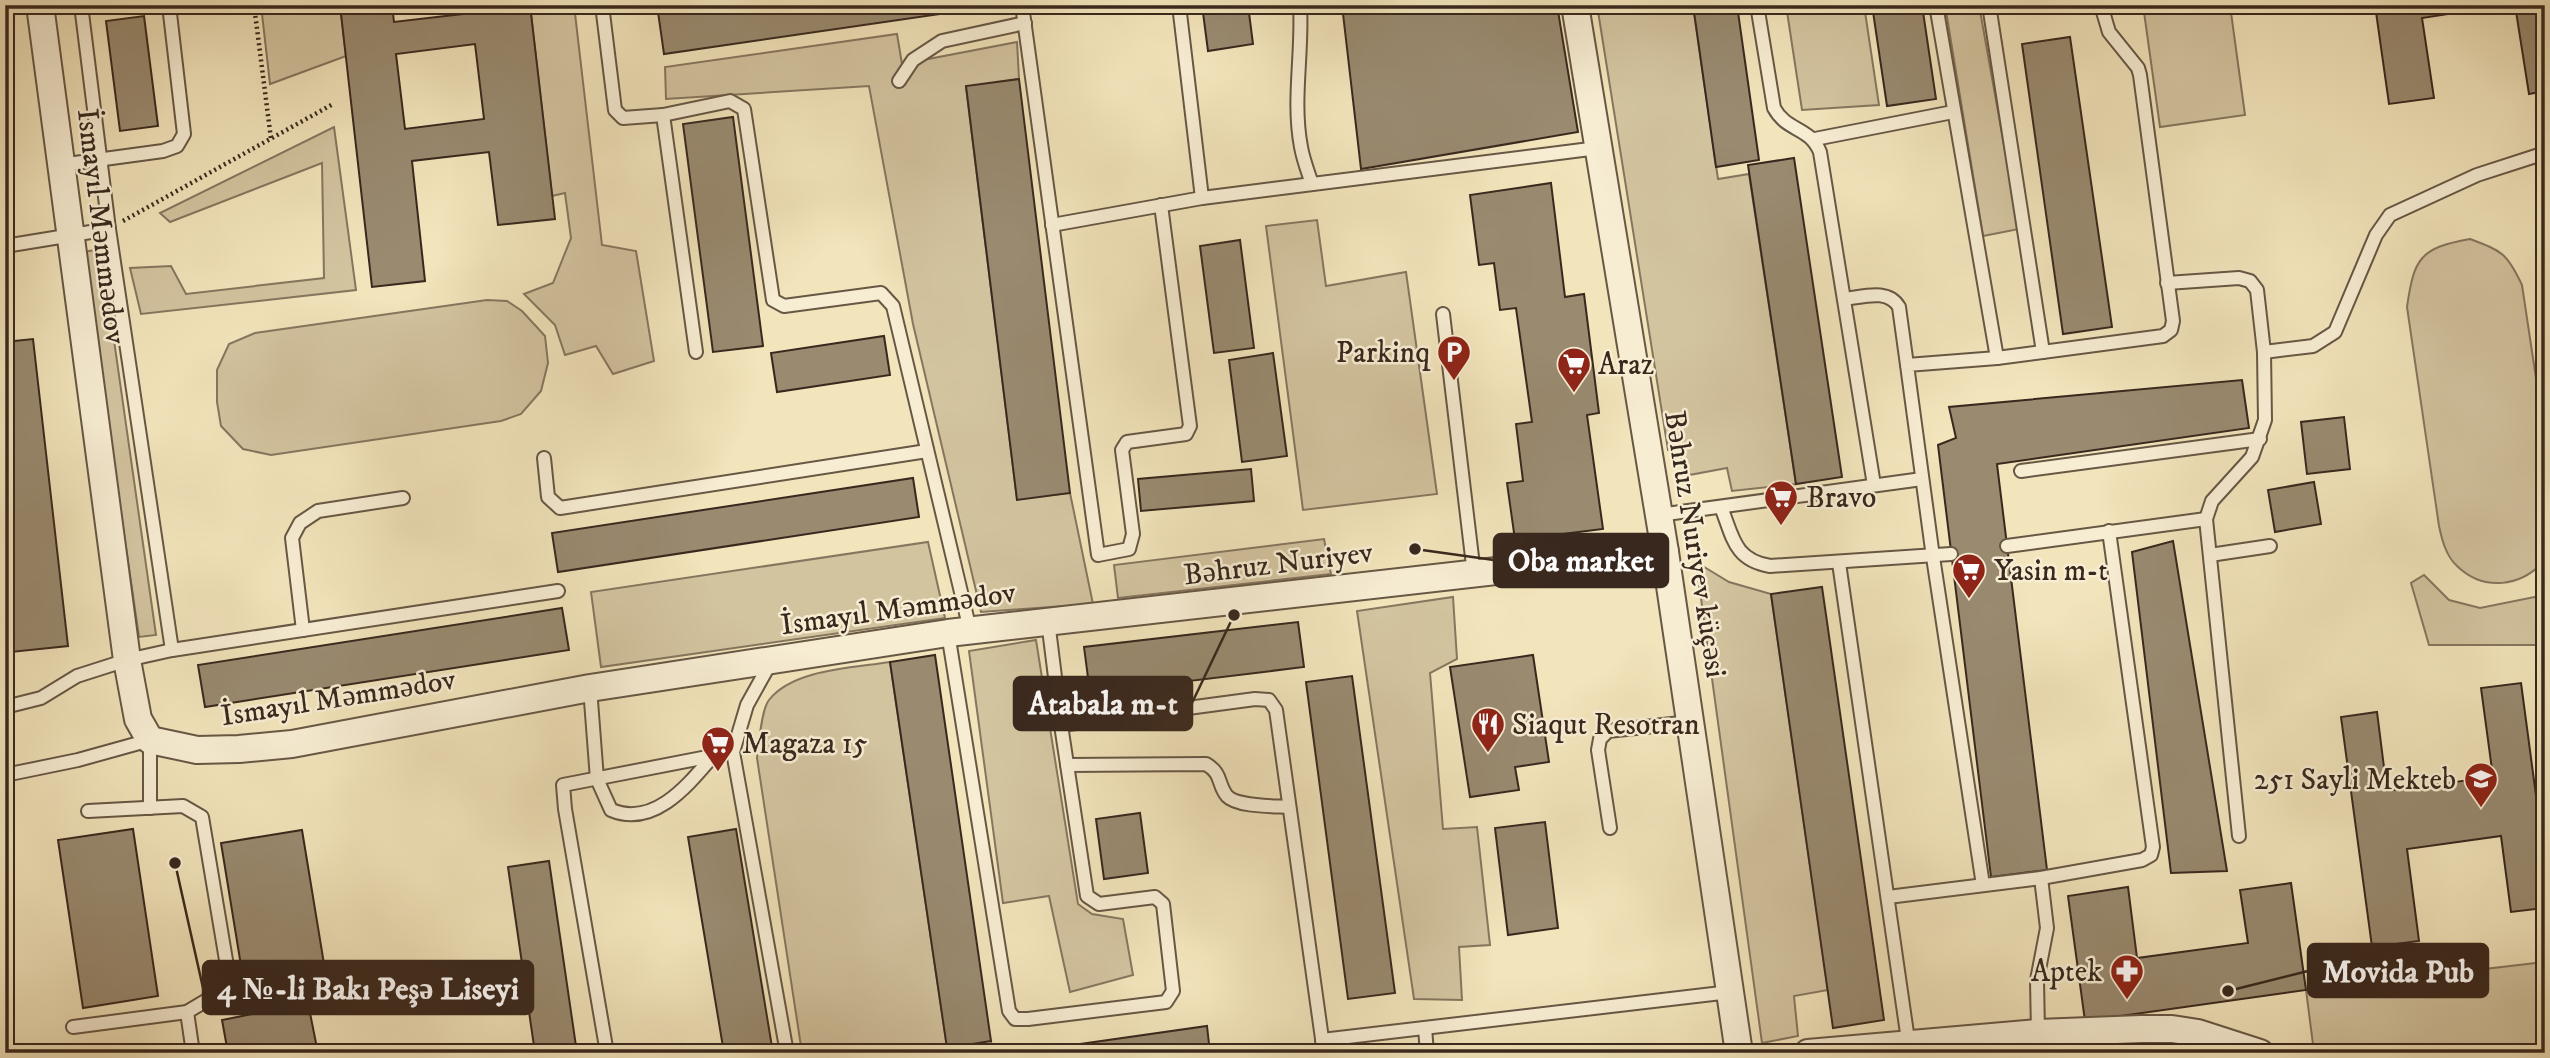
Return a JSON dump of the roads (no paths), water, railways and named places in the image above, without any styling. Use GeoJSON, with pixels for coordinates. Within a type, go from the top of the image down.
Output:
{"type":"FeatureCollection","features":[{"type":"Feature","properties":{"kind":"street","name":"Bəhruz Nuriyev küçəsi"},"geometry":{"type":"LineString","coordinates":[[1576,5],[1665,552],[1739,1053]]}},
{"type":"Feature","properties":{"kind":"street","name":"İsmayıl Məmmədov"},"geometry":{"type":"LineString","coordinates":[[44,6],[69,237],[127,660],[138,719],[150,740],[197,750],[292,744],[590,688],[772,659],[959,631],[1107,616]]}},
{"type":"Feature","properties":{"kind":"street","name":"Bəhruz Nuriyev"},"geometry":{"type":"LineString","coordinates":[[1107,616],[1665,552]]}},
{"type":"Feature","properties":{"kind":"street"},"geometry":{"type":"LineString","coordinates":[[1808,1053],[1909,1048],[2038,1033],[2172,1029],[2222,1040],[2260,1053]]}},
{"type":"Feature","properties":{"kind":"lane"},"geometry":{"type":"LineString","coordinates":[[81,5],[109,229],[172,650]]}},
{"type":"Feature","properties":{"kind":"lane"},"geometry":{"type":"LineString","coordinates":[[60,164],[163,151],[177,146],[184,134],[169,5]]}},
{"type":"Feature","properties":{"kind":"lane"},"geometry":{"type":"LineString","coordinates":[[602,5],[615,110],[623,118],[663,114],[730,101],[744,109],[773,300],[784,306],[881,293],[893,306],[927,451],[959,631],[1009,1011],[1015,1019],[1166,1002],[1173,991],[1163,904],[1155,897],[1099,904],[1087,896],[1048,621]]}},
{"type":"Feature","properties":{"kind":"lane"},"geometry":{"type":"LineString","coordinates":[[1022,5],[1098,555],[1129,549],[1133,534],[1122,450],[1127,442],[1186,434],[1190,426],[1161,205]]}},
{"type":"Feature","properties":{"kind":"lane"},"geometry":{"type":"LineString","coordinates":[[1179,5],[1202,198]]}},
{"type":"Feature","properties":{"kind":"lane"},"geometry":{"type":"LineString","coordinates":[[1300,5],[1302,36],[1297,88],[1299,124],[1301,147],[1312,184]]}},
{"type":"Feature","properties":{"kind":"lane"},"geometry":{"type":"LineString","coordinates":[[1757,5],[1773,108],[1780,120],[1815,139],[1953,112]]}},
{"type":"Feature","properties":{"kind":"lane"},"geometry":{"type":"LineString","coordinates":[[1936,5],[1997,358]]}},
{"type":"Feature","properties":{"kind":"lane"},"geometry":{"type":"LineString","coordinates":[[1989,5],[2043,352]]}},
{"type":"Feature","properties":{"kind":"lane"},"geometry":{"type":"LineString","coordinates":[[1907,365],[2043,352],[2162,336],[2171,330],[2173,321],[2140,75],[2138,68],[2109,32],[2101,5]]}},
{"type":"Feature","properties":{"kind":"lane"},"geometry":{"type":"LineString","coordinates":[[899,81],[913,60],[942,41],[1025,23]]}},
{"type":"Feature","properties":{"kind":"lane"},"geometry":{"type":"LineString","coordinates":[[663,114],[696,352]]}},
{"type":"Feature","properties":{"kind":"lane"},"geometry":{"type":"LineString","coordinates":[[1815,139],[1820,152],[1874,485]]}},
{"type":"Feature","properties":{"kind":"lane"},"geometry":{"type":"LineString","coordinates":[[1052,225],[1202,198],[1598,148]]}},
{"type":"Feature","properties":{"kind":"lane"},"geometry":{"type":"LineString","coordinates":[[2264,352],[2313,346],[2335,332],[2376,235],[2390,215],[2477,176],[2545,153]]}},
{"type":"Feature","properties":{"kind":"lane"},"geometry":{"type":"LineString","coordinates":[[5,246],[109,229]]}},
{"type":"Feature","properties":{"kind":"lane"},"geometry":{"type":"LineString","coordinates":[[2168,283],[2239,278],[2250,281],[2257,290],[2264,352],[2265,420],[2252,457],[2212,501],[2206,519],[2239,836]]}},
{"type":"Feature","properties":{"kind":"lane"},"geometry":{"type":"LineString","coordinates":[[1844,299],[1884,294],[1894,298],[1899,307],[1933,557],[1983,885]]}},
{"type":"Feature","properties":{"kind":"lane"},"geometry":{"type":"LineString","coordinates":[[1443,314],[1474,573]]}},
{"type":"Feature","properties":{"kind":"lane"},"geometry":{"type":"LineString","coordinates":[[2021,471],[2260,439]]}},
{"type":"Feature","properties":{"kind":"lane"},"geometry":{"type":"LineString","coordinates":[[544,458],[548,497],[560,508],[927,451]]}},
{"type":"Feature","properties":{"kind":"lane"},"geometry":{"type":"LineString","coordinates":[[1659,515],[1922,479]]}},
{"type":"Feature","properties":{"kind":"lane"},"geometry":{"type":"LineString","coordinates":[[303,630],[292,538],[300,523],[318,511],[403,498]]}},
{"type":"Feature","properties":{"kind":"lane"},"geometry":{"type":"LineString","coordinates":[[1721,507],[1739,552],[1757,564],[1770,566],[1951,554]]}},
{"type":"Feature","properties":{"kind":"lane"},"geometry":{"type":"LineString","coordinates":[[2007,546],[2206,519]]}},
{"type":"Feature","properties":{"kind":"lane"},"geometry":{"type":"LineString","coordinates":[[1888,897],[2041,878],[2142,860],[2151,855],[2153,847],[2109,531]]}},
{"type":"Feature","properties":{"kind":"lane"},"geometry":{"type":"LineString","coordinates":[[2210,555],[2270,546]]}},
{"type":"Feature","properties":{"kind":"lane"},"geometry":{"type":"LineString","coordinates":[[1839,562],[1909,1048]]}},
{"type":"Feature","properties":{"kind":"lane"},"geometry":{"type":"LineString","coordinates":[[5,707],[41,698],[77,676],[127,660],[172,650],[558,591]]}},
{"type":"Feature","properties":{"kind":"lane"},"geometry":{"type":"LineString","coordinates":[[772,659],[747,705],[733,752],[787,1053]]}},
{"type":"Feature","properties":{"kind":"lane"},"geometry":{"type":"LineString","coordinates":[[590,688],[597,779],[611,810],[622,815],[650,813],[684,788],[713,756]]}},
{"type":"Feature","properties":{"kind":"lane"},"geometry":{"type":"LineString","coordinates":[[1061,724],[1255,699],[1269,700],[1276,710],[1323,1046],[1425,1028],[1731,992]]}},
{"type":"Feature","properties":{"kind":"lane"},"geometry":{"type":"LineString","coordinates":[[1610,828],[1598,750],[1600,739],[1608,731],[1690,722]]}},
{"type":"Feature","properties":{"kind":"lane"},"geometry":{"type":"LineString","coordinates":[[5,775],[78,760],[150,740],[150,808]]}},
{"type":"Feature","properties":{"kind":"lane"},"geometry":{"type":"LineString","coordinates":[[607,1053],[563,785],[733,752]]}},
{"type":"Feature","properties":{"kind":"lane"},"geometry":{"type":"LineString","coordinates":[[1067,765],[1206,764],[1215,770],[1228,797],[1239,803],[1289,807]]}},
{"type":"Feature","properties":{"kind":"lane"},"geometry":{"type":"LineString","coordinates":[[73,1027],[187,1012],[224,990],[229,978],[202,817],[183,806],[88,811]]}},
{"type":"Feature","properties":{"kind":"lane"},"geometry":{"type":"LineString","coordinates":[[2038,1033],[2037,980],[2047,928],[2041,878]]}},
{"type":"Feature","properties":{"kind":"lane"},"geometry":{"type":"LineString","coordinates":[[187,1012],[193,1053]]}},
{"type":"Feature","properties":{"kind":"lane"},"geometry":{"type":"LineString","coordinates":[[1425,1028],[1427,1053]]}},
{"type":"Feature","properties":{"kind":"place","name":"Parkinq"},"geometry":{"type":"Point","coordinates":[1454,382]}},
{"type":"Feature","properties":{"kind":"place","name":"Araz"},"geometry":{"type":"Point","coordinates":[1574,394]}},
{"type":"Feature","properties":{"kind":"place","name":"Bravo"},"geometry":{"type":"Point","coordinates":[1781,527]}},
{"type":"Feature","properties":{"kind":"place","name":"Oba market"},"geometry":{"type":"Point","coordinates":[1415,549]}},
{"type":"Feature","properties":{"kind":"place","name":"Yasin m-t"},"geometry":{"type":"Point","coordinates":[1969,600]}},
{"type":"Feature","properties":{"kind":"place","name":"Atabala m-t"},"geometry":{"type":"Point","coordinates":[1234,615]}},
{"type":"Feature","properties":{"kind":"place","name":"Siaqut Resotran"},"geometry":{"type":"Point","coordinates":[1488,754]}},
{"type":"Feature","properties":{"kind":"place","name":"Magaza 15"},"geometry":{"type":"Point","coordinates":[718,773]}},
{"type":"Feature","properties":{"kind":"place","name":"251 Sayli Mekteb"},"geometry":{"type":"Point","coordinates":[2481,809]}},
{"type":"Feature","properties":{"kind":"place","name":"4 №-li Bakı Peşə Liseyi"},"geometry":{"type":"Point","coordinates":[175,863]}},
{"type":"Feature","properties":{"kind":"place","name":"Movida Pub"},"geometry":{"type":"Point","coordinates":[2228,991]}},
{"type":"Feature","properties":{"kind":"place","name":"Aptek"},"geometry":{"type":"Point","coordinates":[2127,1001]}}]}
